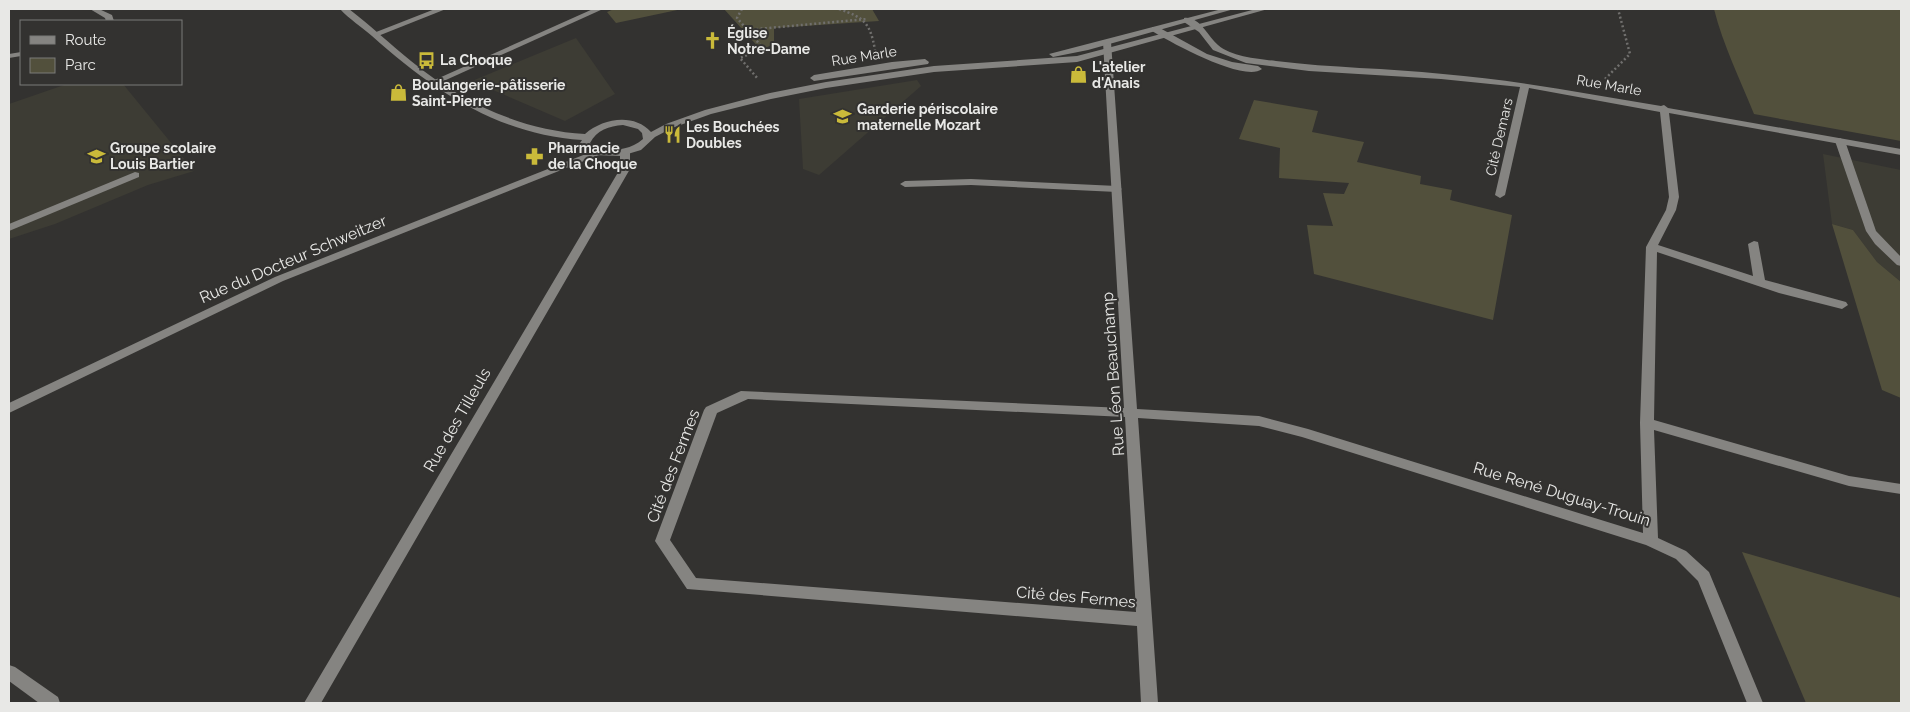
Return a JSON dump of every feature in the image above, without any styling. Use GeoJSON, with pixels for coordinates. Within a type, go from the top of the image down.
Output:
{"type":"FeatureCollection","features":[{"type":"Feature","properties":{"kind":"street"},"geometry":{"type":"LineString","coordinates":[[94,9],[110,17],[110,20]]}},
{"type":"Feature","properties":{"kind":"street"},"geometry":{"type":"LineString","coordinates":[[344,9],[450,93],[507,122],[560,136],[587,137],[586,146],[596,153],[624,153]]}},
{"type":"Feature","properties":{"kind":"street"},"geometry":{"type":"LineString","coordinates":[[375,34],[442,9]]}},
{"type":"Feature","properties":{"kind":"street"},"geometry":{"type":"LineString","coordinates":[[434,82],[599,9]]}},
{"type":"Feature","properties":{"kind":"street"},"geometry":{"type":"LineString","coordinates":[[1108,47],[1155,29],[1230,9]]}},
{"type":"Feature","properties":{"kind":"street"},"geometry":{"type":"LineString","coordinates":[[1108,47],[1167,36],[1264,9]]}},
{"type":"Feature","properties":{"kind":"street","name":"Rue Marle"},"geometry":{"type":"LineString","coordinates":[[1186,20],[1199,28],[1216,48],[1232,56],[1309,68]]}},
{"type":"Feature","properties":{"kind":"street","name":"Rue Marle"},"geometry":{"type":"LineString","coordinates":[[1155,29],[1209,59],[1224,64],[1257,69],[1309,68],[1441,76],[1525,85],[1664,108],[1901,152]]}},
{"type":"Feature","properties":{"kind":"street","name":"Rue Marle"},"geometry":{"type":"LineString","coordinates":[[587,137],[603,126],[665,121],[767,89],[866,69],[932,62],[1042,56],[1108,47]]}},
{"type":"Feature","properties":{"kind":"street","name":"Rue Marle"},"geometry":{"type":"LineString","coordinates":[[624,153],[638,148],[647,138],[669,126],[708,112],[818,86],[934,69],[1058,62],[1108,47]]}},
{"type":"Feature","properties":{"kind":"street","name":"Rue Léon Beauchamp"},"geometry":{"type":"LineString","coordinates":[[1108,47],[1150,703]]}},
{"type":"Feature","properties":{"kind":"street","name":"Cité Demars"},"geometry":{"type":"LineString","coordinates":[[1500,195],[1525,85]]}},
{"type":"Feature","properties":{"kind":"street","name":"Rue René Duguay-Trouin"},"geometry":{"type":"LineString","coordinates":[[1132,414],[1218,417],[1281,426],[1651,541],[1646,423],[1652,246],[1674,200],[1664,108]]}},
{"type":"Feature","properties":{"kind":"street"},"geometry":{"type":"LineString","coordinates":[[630,124],[645,129],[648,134],[647,138]]}},
{"type":"Feature","properties":{"kind":"street"},"geometry":{"type":"LineString","coordinates":[[1840,141],[1865,221],[1878,242],[1901,263]]}},
{"type":"Feature","properties":{"kind":"street","name":"Rue du Docteur Schweitzer"},"geometry":{"type":"LineString","coordinates":[[9,408],[279,279],[596,153]]}},
{"type":"Feature","properties":{"kind":"street","name":"Rue des Tilleuls"},"geometry":{"type":"LineString","coordinates":[[312,703],[624,169],[626,158],[624,153]]}},
{"type":"Feature","properties":{"kind":"street"},"geometry":{"type":"LineString","coordinates":[[9,228],[134,175]]}},
{"type":"Feature","properties":{"kind":"street"},"geometry":{"type":"LineString","coordinates":[[905,184],[971,182],[1117,190]]}},
{"type":"Feature","properties":{"kind":"street"},"geometry":{"type":"LineString","coordinates":[[1754,244],[1760,282]]}},
{"type":"Feature","properties":{"kind":"street"},"geometry":{"type":"LineString","coordinates":[[1652,246],[1760,282],[1842,305]]}},
{"type":"Feature","properties":{"kind":"street","name":"Cité des Fermes"},"geometry":{"type":"LineString","coordinates":[[1132,414],[746,394],[711,410],[662,540],[692,584],[1145,620]]}},
{"type":"Feature","properties":{"kind":"street"},"geometry":{"type":"LineString","coordinates":[[1646,423],[1849,482],[1901,489]]}},
{"type":"Feature","properties":{"kind":"street"},"geometry":{"type":"LineString","coordinates":[[1651,541],[1680,555],[1704,577],[1755,703]]}},
{"type":"Feature","properties":{"kind":"street"},"geometry":{"type":"LineString","coordinates":[[9,672],[52,703]]}},
{"type":"Feature","properties":{"kind":"path"},"geometry":{"type":"LineString","coordinates":[[742,9],[737,18],[764,48],[740,58],[767,89]]}},
{"type":"Feature","properties":{"kind":"path"},"geometry":{"type":"LineString","coordinates":[[839,9],[867,19],[872,26],[876,60],[866,69]]}},
{"type":"Feature","properties":{"kind":"path"},"geometry":{"type":"LineString","coordinates":[[1588,95],[1630,54],[1618,9]]}},
{"type":"Feature","properties":{"kind":"path"},"geometry":{"type":"LineString","coordinates":[[747,30],[867,19]]}},
{"type":"Feature","properties":{"kind":"shaded area"},"geometry":{"type":"Polygon","coordinates":[[[576,38],[615,94],[565,121],[472,81],[576,38]]]}},
{"type":"Feature","properties":{"kind":"shaded area","name":"Garderie périscolaire maternelle Mozart"},"geometry":{"type":"Polygon","coordinates":[[[917,80],[921,86],[819,175],[803,169],[799,99],[917,80]]]}},
{"type":"Feature","properties":{"kind":"shaded area","name":"Groupe scolaire Louis Bartier"},"geometry":{"type":"Polygon","coordinates":[[[64,85],[124,85],[194,171],[148,185],[55,224],[9,239],[9,104],[64,85]]]}},
{"type":"Feature","properties":{"kind":"shaded area"},"geometry":{"type":"Polygon","coordinates":[[[1823,154],[1901,170],[1901,282],[1877,262],[1853,230],[1832,224],[1823,154]]]}},
{"type":"Feature","properties":{"kind":"green space"},"geometry":{"type":"Polygon","coordinates":[[[614,9],[682,9],[616,23],[607,12],[614,9]]]}},
{"type":"Feature","properties":{"kind":"green space"},"geometry":{"type":"Polygon","coordinates":[[[724,9],[872,9],[879,21],[774,28],[774,44],[761,50],[724,9]]]}},
{"type":"Feature","properties":{"kind":"green space"},"geometry":{"type":"Polygon","coordinates":[[[1714,9],[1901,9],[1901,141],[1754,114],[1727,49],[1714,9]]]}},
{"type":"Feature","properties":{"kind":"green space"},"geometry":{"type":"Polygon","coordinates":[[[1254,100],[1318,111],[1312,132],[1364,142],[1357,162],[1421,176],[1420,184],[1452,190],[1450,200],[1512,215],[1493,320],[1314,274],[1307,225],[1333,226],[1323,193],[1344,194],[1349,183],[1279,178],[1280,148],[1239,139],[1254,100]]]}},
{"type":"Feature","properties":{"kind":"green space"},"geometry":{"type":"Polygon","coordinates":[[[1832,224],[1853,230],[1877,262],[1901,282],[1901,398],[1882,390],[1832,224]]]}},
{"type":"Feature","properties":{"kind":"green space"},"geometry":{"type":"Polygon","coordinates":[[[1742,552],[1901,598],[1901,703],[1806,703],[1742,552]]]}},
{"type":"Feature","properties":{"kind":"place","name":"Église Notre-Dame"},"geometry":{"type":"Point","coordinates":[713,41]}},
{"type":"Feature","properties":{"kind":"place","name":"La Choque"},"geometry":{"type":"Point","coordinates":[426,60]}},
{"type":"Feature","properties":{"kind":"place","name":"L'atelier d'Anais"},"geometry":{"type":"Point","coordinates":[1078,75]}},
{"type":"Feature","properties":{"kind":"place","name":"Boulangerie-pâtisserie Saint-Pierre"},"geometry":{"type":"Point","coordinates":[398,93]}},
{"type":"Feature","properties":{"kind":"place","name":"Garderie périscolaire maternelle Mozart"},"geometry":{"type":"Point","coordinates":[843,117]}},
{"type":"Feature","properties":{"kind":"place","name":"Les Bouchées Doubles"},"geometry":{"type":"Point","coordinates":[672,135]}},
{"type":"Feature","properties":{"kind":"place","name":"Groupe scolaire Louis Bartier"},"geometry":{"type":"Point","coordinates":[96,156]}},
{"type":"Feature","properties":{"kind":"place","name":"Pharmacie de la Choque"},"geometry":{"type":"Point","coordinates":[534,156]}}]}
